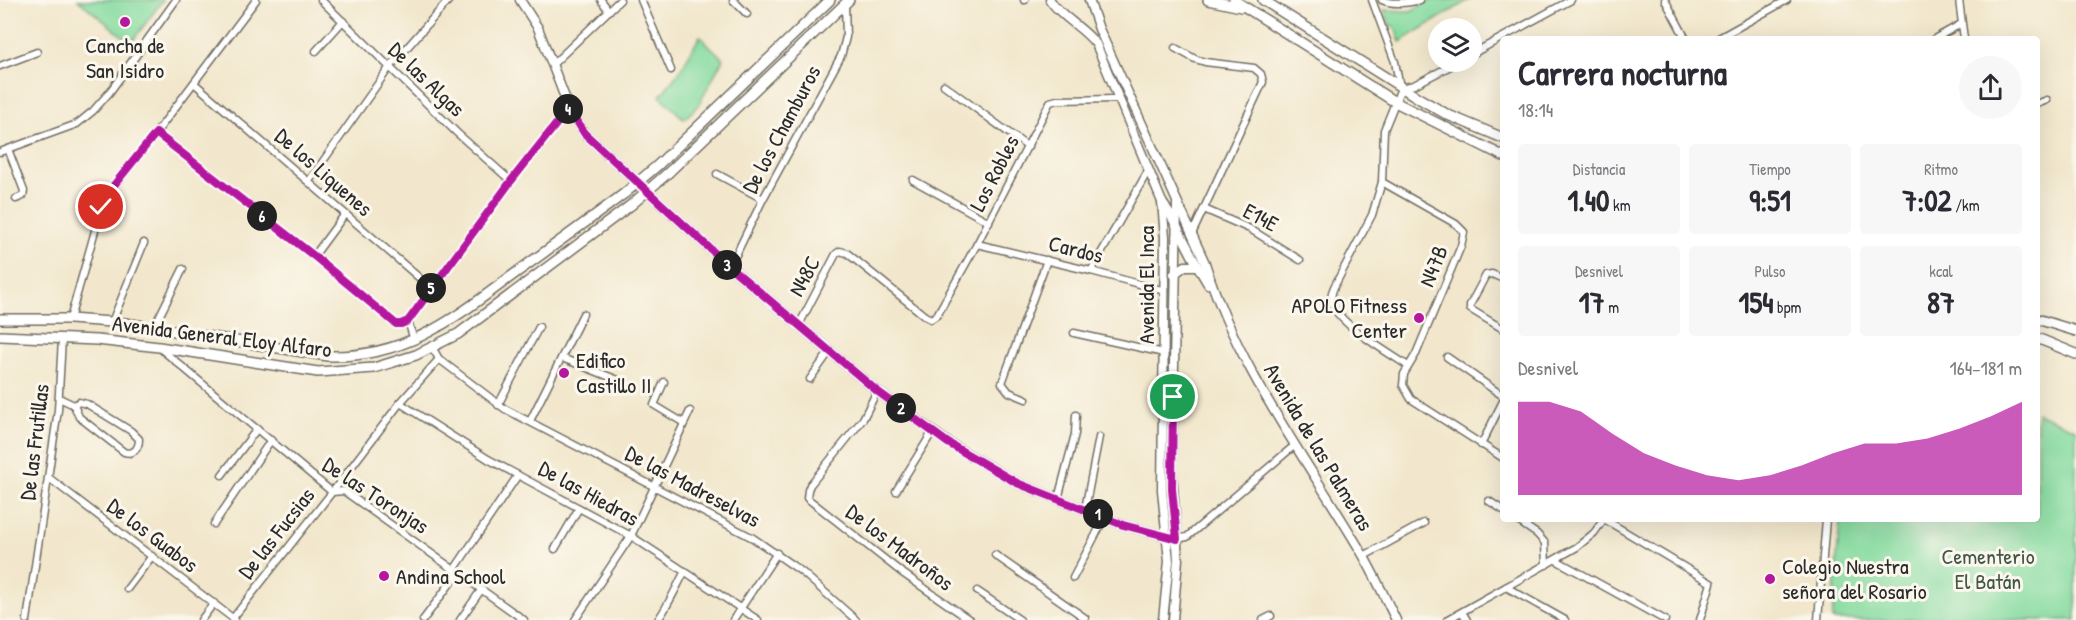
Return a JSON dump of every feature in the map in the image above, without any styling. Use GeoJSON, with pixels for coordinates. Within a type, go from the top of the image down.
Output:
{"type":"FeatureCollection","features":[{"type":"Feature","properties":{"kind":"main road","name":"Avenida General Eloy Alfaro"},"geometry":{"type":"LineString","coordinates":[[0,319],[70,319],[112,322],[328,356],[351,357],[386,350],[414,341],[450,321],[625,193],[658,165],[830,0]]}},
{"type":"Feature","properties":{"kind":"main road"},"geometry":{"type":"LineString","coordinates":[[1208,0],[1244,7]]}},
{"type":"Feature","properties":{"kind":"main road"},"geometry":{"type":"LineString","coordinates":[[1234,0],[1395,102],[1500,154]]}},
{"type":"Feature","properties":{"kind":"main road"},"geometry":{"type":"LineString","coordinates":[[1263,0],[1401,88],[1448,115],[1500,137]]}},
{"type":"Feature","properties":{"kind":"main road","name":"Avenida General Eloy Alfaro"},"geometry":{"type":"LineString","coordinates":[[0,336],[98,340],[159,347],[318,372],[374,368],[416,355],[472,325],[631,205],[669,172],[847,2]]}},
{"type":"Feature","properties":{"kind":"main road"},"geometry":{"type":"LineString","coordinates":[[2040,320],[2076,331]]}},
{"type":"Feature","properties":{"kind":"main road"},"geometry":{"type":"LineString","coordinates":[[98,340],[100,321]]}},
{"type":"Feature","properties":{"kind":"main road"},"geometry":{"type":"LineString","coordinates":[[2040,339],[2076,354]]}},
{"type":"Feature","properties":{"kind":"street"},"geometry":{"type":"LineString","coordinates":[[0,152],[77,124],[86,118],[109,93],[176,0]]}},
{"type":"Feature","properties":{"kind":"street"},"geometry":{"type":"LineString","coordinates":[[70,319],[104,199],[256,0]]}},
{"type":"Feature","properties":{"kind":"street","name":"De las Algas"},"geometry":{"type":"LineString","coordinates":[[321,0],[457,133],[511,181]]}},
{"type":"Feature","properties":{"kind":"street"},"geometry":{"type":"LineString","coordinates":[[309,182],[389,68],[441,5],[449,0]]}},
{"type":"Feature","properties":{"kind":"street"},"geometry":{"type":"LineString","coordinates":[[520,0],[538,28],[569,108],[584,133],[730,267],[877,391],[1002,476],[1123,525],[1177,539],[1187,537],[1295,446]]}},
{"type":"Feature","properties":{"kind":"street"},"geometry":{"type":"LineString","coordinates":[[601,0],[609,11]]}},
{"type":"Feature","properties":{"kind":"street"},"geometry":{"type":"LineString","coordinates":[[553,64],[620,0]]}},
{"type":"Feature","properties":{"kind":"street"},"geometry":{"type":"LineString","coordinates":[[641,0],[671,70]]}},
{"type":"Feature","properties":{"kind":"street"},"geometry":{"type":"LineString","coordinates":[[733,0],[747,14]]}},
{"type":"Feature","properties":{"kind":"street","name":"Avenida de las Palmeras"},"geometry":{"type":"LineString","coordinates":[[1050,0],[1056,8],[1088,32],[1096,44],[1162,202],[1214,292]]}},
{"type":"Feature","properties":{"kind":"street","name":"Avenida de las Palmeras"},"geometry":{"type":"LineString","coordinates":[[1089,0],[1099,29],[1205,262],[1214,292],[1241,351],[1271,406],[1364,556],[1396,620]]}},
{"type":"Feature","properties":{"kind":"street"},"geometry":{"type":"LineString","coordinates":[[1372,0],[1395,62],[1401,88],[1383,135],[1382,182],[1370,221],[1334,287],[1331,297],[1335,308],[1351,325],[1408,366],[1403,381],[1404,390],[1409,397],[1500,456]]}},
{"type":"Feature","properties":{"kind":"street"},"geometry":{"type":"LineString","coordinates":[[1382,0],[1388,3],[1405,3],[1420,0]]}},
{"type":"Feature","properties":{"kind":"street"},"geometry":{"type":"LineString","coordinates":[[1505,36],[1571,0]]}},
{"type":"Feature","properties":{"kind":"street"},"geometry":{"type":"LineString","coordinates":[[1665,0],[1684,36]]}},
{"type":"Feature","properties":{"kind":"street"},"geometry":{"type":"LineString","coordinates":[[1722,36],[1787,0]]}},
{"type":"Feature","properties":{"kind":"street"},"geometry":{"type":"LineString","coordinates":[[1959,0],[1964,36]]}},
{"type":"Feature","properties":{"kind":"street","name":"De los Chamburos"},"geometry":{"type":"LineString","coordinates":[[730,267],[763,199],[841,56],[846,37],[847,2]]}},
{"type":"Feature","properties":{"kind":"street"},"geometry":{"type":"LineString","coordinates":[[316,51],[343,21]]}},
{"type":"Feature","properties":{"kind":"street"},"geometry":{"type":"LineString","coordinates":[[1940,36],[1962,24]]}},
{"type":"Feature","properties":{"kind":"street"},"geometry":{"type":"LineString","coordinates":[[1482,49],[1500,39]]}},
{"type":"Feature","properties":{"kind":"street"},"geometry":{"type":"LineString","coordinates":[[1174,48],[1205,62],[1254,68],[1261,74],[1263,82],[1192,234]]}},
{"type":"Feature","properties":{"kind":"street"},"geometry":{"type":"LineString","coordinates":[[0,66],[37,52]]}},
{"type":"Feature","properties":{"kind":"street"},"geometry":{"type":"LineString","coordinates":[[1401,88],[1414,85],[1439,72]]}},
{"type":"Feature","properties":{"kind":"street","name":"De los Liquenes"},"geometry":{"type":"LineString","coordinates":[[194,83],[431,288]]}},
{"type":"Feature","properties":{"kind":"street"},"geometry":{"type":"LineString","coordinates":[[944,85],[1028,147]]}},
{"type":"Feature","properties":{"kind":"street","name":"Los Robles"},"geometry":{"type":"LineString","coordinates":[[847,253],[925,316],[932,318],[937,315],[977,244],[1050,102],[1118,99]]}},
{"type":"Feature","properties":{"kind":"street"},"geometry":{"type":"LineString","coordinates":[[2040,102],[2047,99]]}},
{"type":"Feature","properties":{"kind":"street"},"geometry":{"type":"LineString","coordinates":[[156,133],[314,256],[396,324],[401,324],[408,321],[511,181],[569,108]]}},
{"type":"Feature","properties":{"kind":"street"},"geometry":{"type":"LineString","coordinates":[[8,149],[24,191],[23,196],[16,199]]}},
{"type":"Feature","properties":{"kind":"street"},"geometry":{"type":"LineString","coordinates":[[1091,271],[1148,171]]}},
{"type":"Feature","properties":{"kind":"street"},"geometry":{"type":"LineString","coordinates":[[717,174],[763,199]]}},
{"type":"Feature","properties":{"kind":"street"},"geometry":{"type":"LineString","coordinates":[[913,180],[989,222]]}},
{"type":"Feature","properties":{"kind":"street","name":"N47B"},"geometry":{"type":"LineString","coordinates":[[1382,182],[1456,224],[1464,232],[1461,246],[1420,344],[1408,366]]}},
{"type":"Feature","properties":{"kind":"street","name":"Avenida El Inca"},"geometry":{"type":"LineString","coordinates":[[1162,202],[1165,237],[1162,490],[1168,561],[1162,620]]}},
{"type":"Feature","properties":{"kind":"street","name":"Avenida El Inca"},"geometry":{"type":"LineString","coordinates":[[1173,620],[1178,559],[1172,489],[1177,203]]}},
{"type":"Feature","properties":{"kind":"street"},"geometry":{"type":"LineString","coordinates":[[1184,217],[1190,218],[1203,211]]}},
{"type":"Feature","properties":{"kind":"street","name":"E14E"},"geometry":{"type":"LineString","coordinates":[[1203,211],[1250,229],[1300,260]]}},
{"type":"Feature","properties":{"kind":"street"},"geometry":{"type":"LineString","coordinates":[[314,256],[345,214]]}},
{"type":"Feature","properties":{"kind":"street"},"geometry":{"type":"LineString","coordinates":[[112,322],[144,243]]}},
{"type":"Feature","properties":{"kind":"street","name":"Cardos"},"geometry":{"type":"LineString","coordinates":[[977,244],[1165,291]]}},
{"type":"Feature","properties":{"kind":"street","name":"N48C"},"geometry":{"type":"LineString","coordinates":[[799,325],[836,254],[840,251],[847,253]]}},
{"type":"Feature","properties":{"kind":"street"},"geometry":{"type":"LineString","coordinates":[[1026,399],[1005,389],[1002,383],[1047,260]]}},
{"type":"Feature","properties":{"kind":"street"},"geometry":{"type":"LineString","coordinates":[[1174,274],[1185,266],[1197,266]]}},
{"type":"Feature","properties":{"kind":"street"},"geometry":{"type":"LineString","coordinates":[[154,327],[183,269]]}},
{"type":"Feature","properties":{"kind":"street"},"geometry":{"type":"LineString","coordinates":[[1500,278],[1492,274],[1486,275],[1470,305],[1472,313],[1500,327]]}},
{"type":"Feature","properties":{"kind":"street"},"geometry":{"type":"LineString","coordinates":[[530,421],[584,314]]}},
{"type":"Feature","properties":{"kind":"street"},"geometry":{"type":"LineString","coordinates":[[408,321],[414,341]]}},
{"type":"Feature","properties":{"kind":"street"},"geometry":{"type":"LineString","coordinates":[[498,405],[539,327]]}},
{"type":"Feature","properties":{"kind":"street"},"geometry":{"type":"LineString","coordinates":[[1074,333],[1164,353]]}},
{"type":"Feature","properties":{"kind":"street","name":"De las Frutillas"},"geometry":{"type":"LineString","coordinates":[[27,620],[59,398],[62,339]]}},
{"type":"Feature","properties":{"kind":"street","name":"De las Toronjas"},"geometry":{"type":"LineString","coordinates":[[159,347],[332,492],[344,491],[524,620]]}},
{"type":"Feature","properties":{"kind":"street"},"geometry":{"type":"LineString","coordinates":[[432,347],[438,359]]}},
{"type":"Feature","properties":{"kind":"street"},"geometry":{"type":"LineString","coordinates":[[810,379],[830,351]]}},
{"type":"Feature","properties":{"kind":"street"},"geometry":{"type":"LineString","coordinates":[[1447,357],[1500,397]]}},
{"type":"Feature","properties":{"kind":"street"},"geometry":{"type":"LineString","coordinates":[[562,358],[623,382]]}},
{"type":"Feature","properties":{"kind":"street","name":"De las Madreselvas"},"geometry":{"type":"LineString","coordinates":[[438,359],[498,405],[753,538],[802,572],[856,620]]}},
{"type":"Feature","properties":{"kind":"street","name":"De las Fucsias"},"geometry":{"type":"LineString","coordinates":[[234,619],[400,403],[438,359]]}},
{"type":"Feature","properties":{"kind":"street"},"geometry":{"type":"LineString","coordinates":[[664,382],[654,405],[684,423]]}},
{"type":"Feature","properties":{"kind":"street","name":"De los Madroños"},"geometry":{"type":"LineString","coordinates":[[877,391],[863,419],[810,485],[807,494],[809,501],[901,572],[970,620]]}},
{"type":"Feature","properties":{"kind":"street"},"geometry":{"type":"LineString","coordinates":[[59,398],[74,405],[79,417],[124,452],[130,453],[139,446],[139,440],[131,431],[87,404],[79,402],[74,405]]}},
{"type":"Feature","properties":{"kind":"street","name":"De las Hiedras"},"geometry":{"type":"LineString","coordinates":[[400,403],[488,459],[631,536],[758,620]]}},
{"type":"Feature","properties":{"kind":"street"},"geometry":{"type":"LineString","coordinates":[[1481,445],[1500,405]]}},
{"type":"Feature","properties":{"kind":"street"},"geometry":{"type":"LineString","coordinates":[[575,620],[631,536],[690,411]]}},
{"type":"Feature","properties":{"kind":"street"},"geometry":{"type":"LineString","coordinates":[[1058,499],[1073,443],[1076,415]]}},
{"type":"Feature","properties":{"kind":"street"},"geometry":{"type":"LineString","coordinates":[[222,475],[257,429]]}},
{"type":"Feature","properties":{"kind":"street"},"geometry":{"type":"LineString","coordinates":[[896,491],[933,431]]}},
{"type":"Feature","properties":{"kind":"street"},"geometry":{"type":"LineString","coordinates":[[1085,509],[1100,438]]}},
{"type":"Feature","properties":{"kind":"street"},"geometry":{"type":"LineString","coordinates":[[214,524],[271,440]]}},
{"type":"Feature","properties":{"kind":"street"},"geometry":{"type":"LineString","coordinates":[[423,620],[518,475]]}},
{"type":"Feature","properties":{"kind":"street","name":"De los Guabos"},"geometry":{"type":"LineString","coordinates":[[49,478],[234,619]]}},
{"type":"Feature","properties":{"kind":"street"},"geometry":{"type":"LineString","coordinates":[[1489,501],[1500,508]]}},
{"type":"Feature","properties":{"kind":"street"},"geometry":{"type":"LineString","coordinates":[[555,549],[579,508]]}},
{"type":"Feature","properties":{"kind":"street"},"geometry":{"type":"LineString","coordinates":[[1073,578],[1105,517]]}},
{"type":"Feature","properties":{"kind":"street"},"geometry":{"type":"LineString","coordinates":[[1519,522],[1537,534],[1545,543],[1546,565]]}},
{"type":"Feature","properties":{"kind":"street"},"geometry":{"type":"LineString","coordinates":[[1447,620],[1556,560],[1585,541],[1602,522]]}},
{"type":"Feature","properties":{"kind":"street"},"geometry":{"type":"LineString","coordinates":[[1609,522],[1711,583],[1700,620]]}},
{"type":"Feature","properties":{"kind":"street"},"geometry":{"type":"LineString","coordinates":[[1818,620],[1826,522]]}},
{"type":"Feature","properties":{"kind":"street"},"geometry":{"type":"LineString","coordinates":[[1364,556],[1424,523]]}},
{"type":"Feature","properties":{"kind":"street"},"geometry":{"type":"LineString","coordinates":[[733,620],[777,554]]}},
{"type":"Feature","properties":{"kind":"street"},"geometry":{"type":"LineString","coordinates":[[995,555],[1085,619]]}},
{"type":"Feature","properties":{"kind":"street"},"geometry":{"type":"LineString","coordinates":[[127,589],[152,556]]}},
{"type":"Feature","properties":{"kind":"street"},"geometry":{"type":"LineString","coordinates":[[1556,560],[1665,620]]}},
{"type":"Feature","properties":{"kind":"street"},"geometry":{"type":"LineString","coordinates":[[658,620],[669,605],[685,572]]}},
{"type":"Feature","properties":{"kind":"street"},"geometry":{"type":"LineString","coordinates":[[1506,587],[1565,620]]}},
{"type":"Feature","properties":{"kind":"street"},"geometry":{"type":"LineString","coordinates":[[460,620],[481,590]]}},
{"type":"Feature","properties":{"kind":"street"},"geometry":{"type":"LineString","coordinates":[[977,591],[1020,620]]}},
{"type":"Feature","properties":{"kind":"street"},"geometry":{"type":"LineString","coordinates":[[201,620],[214,603]]}},
{"type":"Feature","properties":{"kind":"street"},"geometry":{"type":"LineString","coordinates":[[1462,612],[1467,620]]}},
{"type":"Feature","properties":{"kind":"street"},"geometry":{"type":"LineString","coordinates":[[1263,620],[1271,616]]}},
{"type":"Feature","properties":{"kind":"green space","name":"Cancha de San Isidro"},"geometry":{"type":"Polygon","coordinates":[[[78,0],[163,0],[131,43],[78,0]]]}},
{"type":"Feature","properties":{"kind":"green space"},"geometry":{"type":"Polygon","coordinates":[[[1432,0],[1469,0],[1439,18],[1428,18],[1428,25],[1400,42],[1395,27],[1390,25],[1384,10],[1410,11],[1432,0]]]}},
{"type":"Feature","properties":{"kind":"green space"},"geometry":{"type":"Polygon","coordinates":[[[700,36],[723,59],[698,106],[684,119],[660,96],[680,71],[700,36]]]}},
{"type":"Feature","properties":{"kind":"green space","name":"Cementerio El Batán"},"geometry":{"type":"Polygon","coordinates":[[[2040,414],[2076,429],[2076,620],[1832,620],[1840,522],[2040,522],[2040,414]]]}},
{"type":"Feature","properties":{"kind":"place","name":"Cancha de San Isidro"},"geometry":{"type":"Point","coordinates":[125,22]}},
{"type":"Feature","properties":{"kind":"place","name":"APOLO Fitness Center"},"geometry":{"type":"Point","coordinates":[1419,318]}},
{"type":"Feature","properties":{"kind":"place","name":"Edifico Castillo II"},"geometry":{"type":"Point","coordinates":[564,373]}},
{"type":"Feature","properties":{"kind":"place","name":"Andina School"},"geometry":{"type":"Point","coordinates":[384,576]}},
{"type":"Feature","properties":{"kind":"place","name":"Colegio Nuestra señora del Rosario"},"geometry":{"type":"Point","coordinates":[1770,579]}},
{"type":"Feature","properties":{"kind":"route"},"geometry":{"type":"LineString","coordinates":[[101,207],[110,190],[156,133],[314,256],[396,324],[401,324],[408,321],[511,181],[569,108],[584,133],[730,267],[877,391],[948,443],[1002,476],[1123,525],[1177,539],[1172,489],[1173,397]]}}]}
